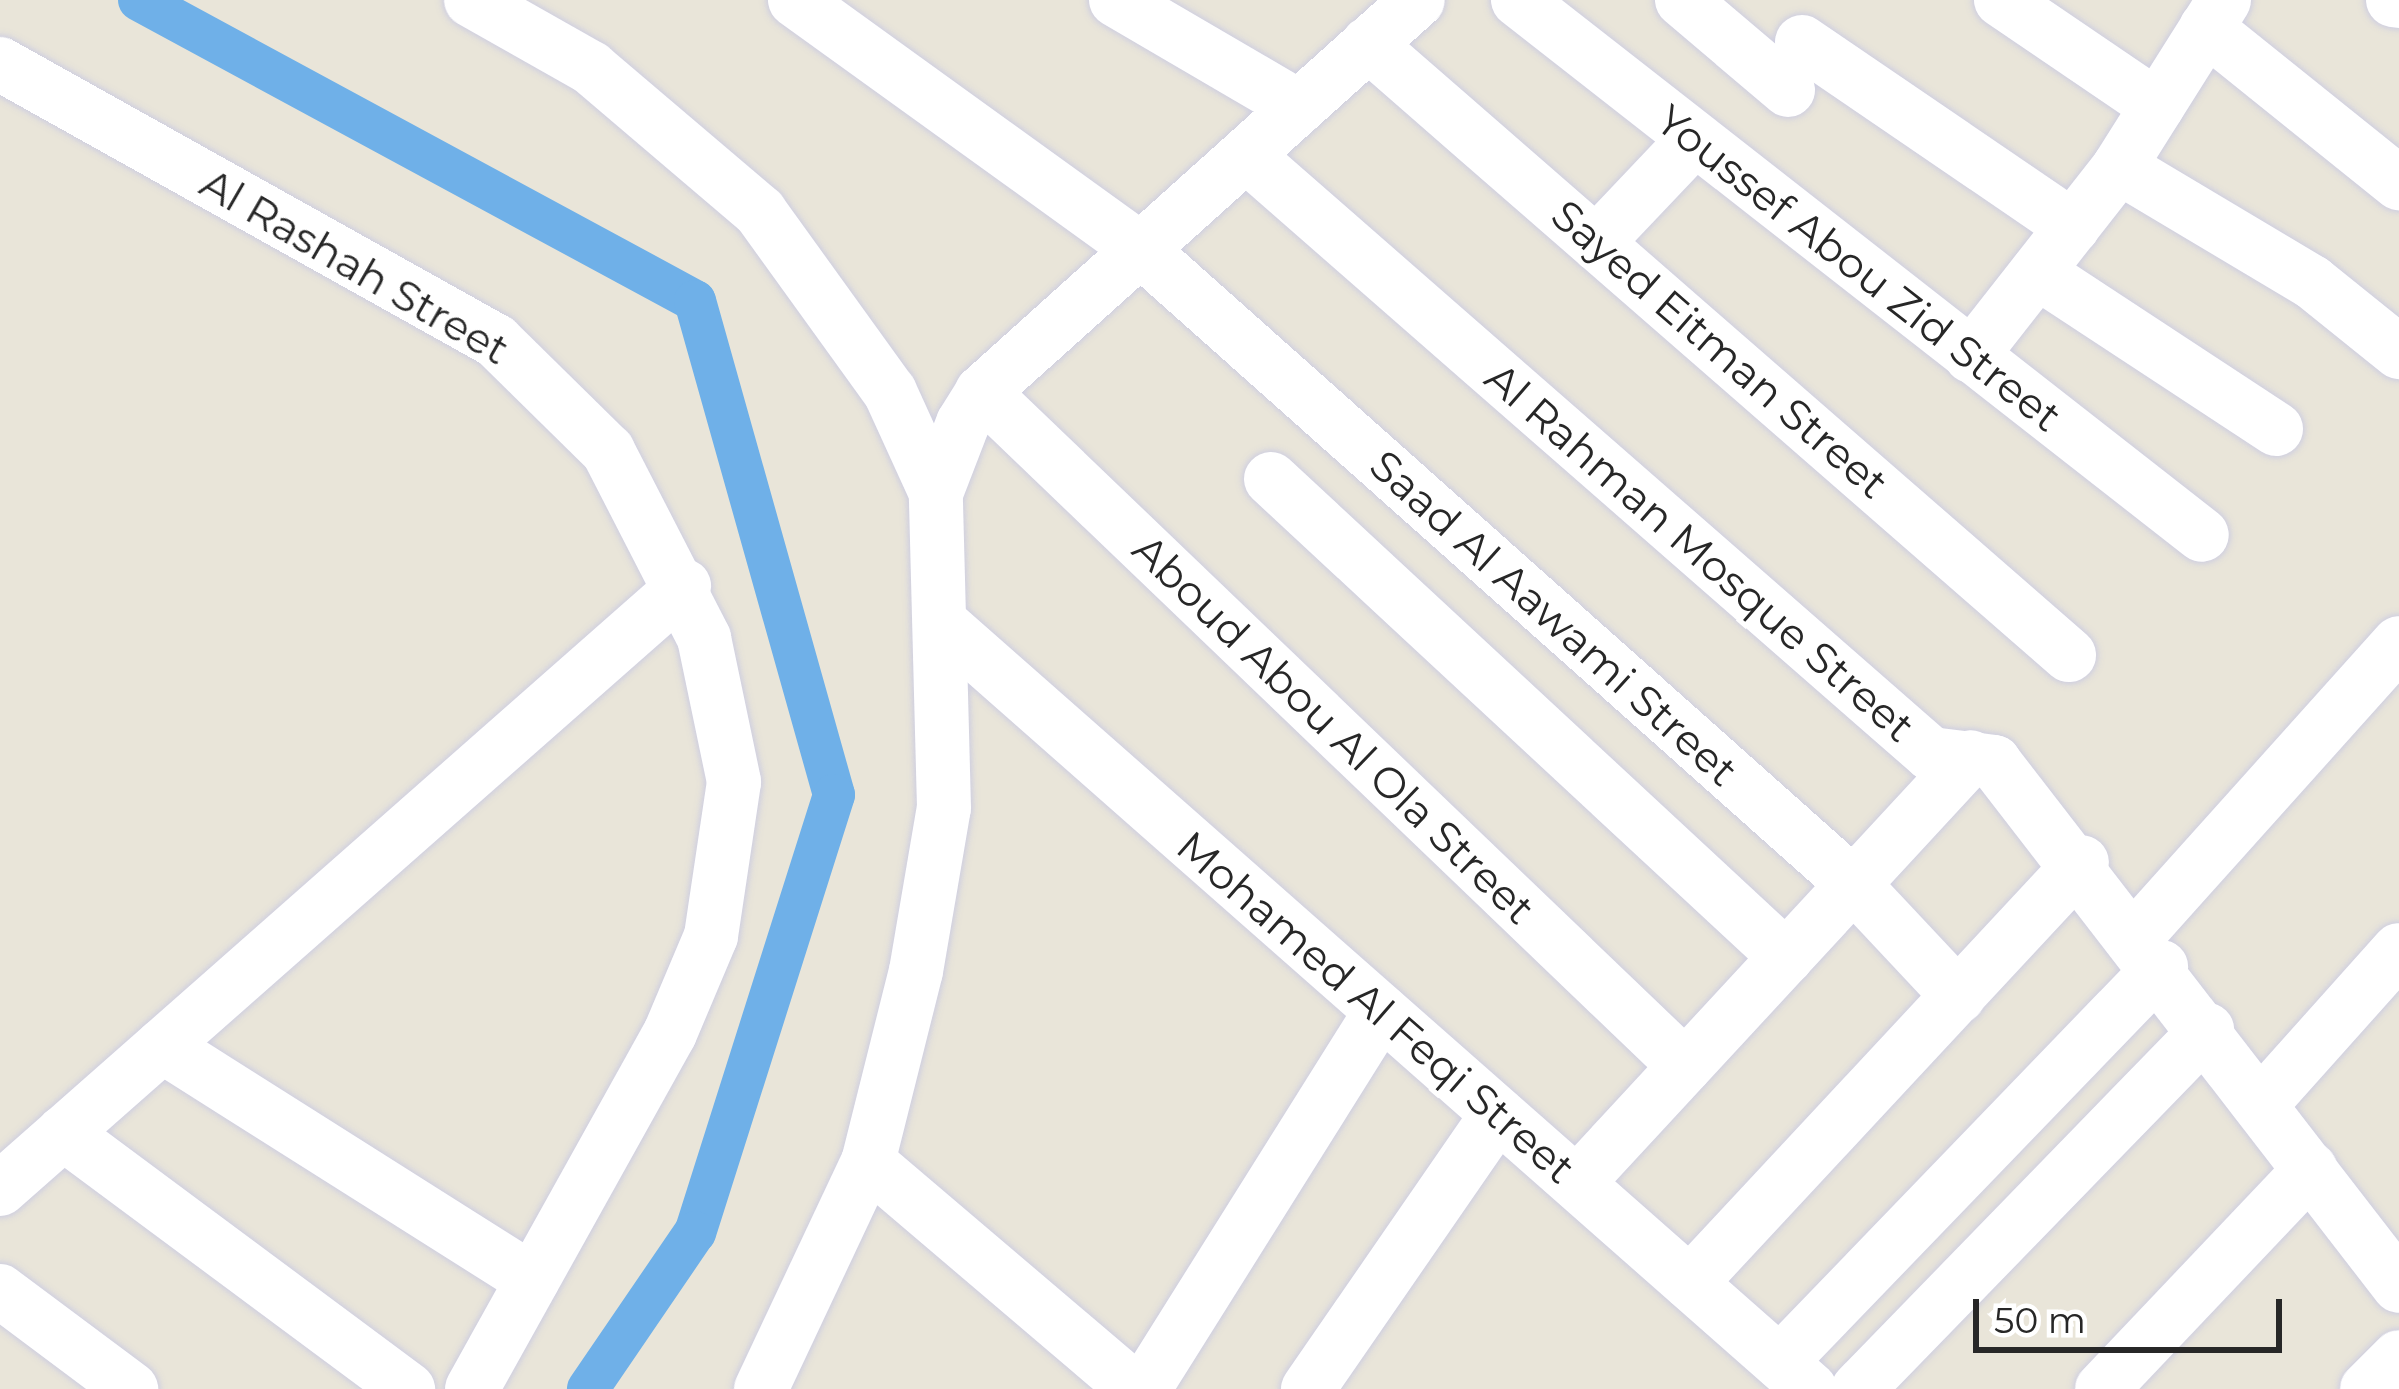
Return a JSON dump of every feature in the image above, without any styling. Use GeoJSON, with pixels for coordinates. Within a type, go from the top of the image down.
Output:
{"type":"FeatureCollection","features":[{"type":"Feature","properties":{"kind":"street"},"geometry":{"type":"LineString","coordinates":[[471,0],[591,68],[760,212],[890,392],[936,493],[944,808],[868,1162],[772,1385]]}},
{"type":"Feature","properties":{"kind":"street","name":"Saad Al Aawami Street"},"geometry":{"type":"LineString","coordinates":[[795,0],[1141,250],[1853,884],[1958,996]]}},
{"type":"Feature","properties":{"kind":"street"},"geometry":{"type":"LineString","coordinates":[[1116,0],[1298,107]]}},
{"type":"Feature","properties":{"kind":"street"},"geometry":{"type":"LineString","coordinates":[[936,493],[982,392],[1418,0]]}},
{"type":"Feature","properties":{"kind":"street","name":"Youssef Abou Zid Street"},"geometry":{"type":"LineString","coordinates":[[1518,0],[2202,535]]}},
{"type":"Feature","properties":{"kind":"street"},"geometry":{"type":"LineString","coordinates":[[1682,0],[2073,226]]}},
{"type":"Feature","properties":{"kind":"street"},"geometry":{"type":"LineString","coordinates":[[2001,0],[2157,106]]}},
{"type":"Feature","properties":{"kind":"street"},"geometry":{"type":"LineString","coordinates":[[1971,356],[2119,167],[2215,14],[2399,183]]}},
{"type":"Feature","properties":{"kind":"street","name":"Sayed Eitman Street"},"geometry":{"type":"LineString","coordinates":[[1369,44],[2069,655]]}},
{"type":"Feature","properties":{"kind":"street","name":"Al Rashah Street"},"geometry":{"type":"LineString","coordinates":[[0,64],[496,341],[608,451],[683,586],[724,703],[735,828],[726,885],[693,986],[472,1389]]}},
{"type":"Feature","properties":{"kind":"street"},"geometry":{"type":"LineString","coordinates":[[1598,241],[1694,140]]}},
{"type":"Feature","properties":{"kind":"street","name":"Al Rahman Mosque Street"},"geometry":{"type":"LineString","coordinates":[[1246,155],[1931,754],[1994,762],[2083,862],[2399,1286]]}},
{"type":"Feature","properties":{"kind":"street"},"geometry":{"type":"LineString","coordinates":[[2119,167],[2312,282],[2399,352]]}},
{"type":"Feature","properties":{"kind":"street"},"geometry":{"type":"LineString","coordinates":[[2037,272],[2276,429]]}},
{"type":"Feature","properties":{"kind":"street","name":"Aboud Abou Al Ola Street"},"geometry":{"type":"LineString","coordinates":[[982,392],[1685,1066]]}},
{"type":"Feature","properties":{"kind":"street"},"geometry":{"type":"LineString","coordinates":[[1271,479],[1786,957]]}},
{"type":"Feature","properties":{"kind":"street"},"geometry":{"type":"LineString","coordinates":[[0,1189],[683,586]]}},
{"type":"Feature","properties":{"kind":"street","name":"Mohamed Al Feqi Street"},"geometry":{"type":"LineString","coordinates":[[942,624],[1795,1376]]}},
{"type":"Feature","properties":{"kind":"street"},"geometry":{"type":"LineString","coordinates":[[1795,1376],[2399,643]]}},
{"type":"Feature","properties":{"kind":"street"},"geometry":{"type":"LineString","coordinates":[[1577,1183],[1971,757]]}},
{"type":"Feature","properties":{"kind":"street"},"geometry":{"type":"LineString","coordinates":[[1690,1283],[2083,862]]}},
{"type":"Feature","properties":{"kind":"street"},"geometry":{"type":"LineString","coordinates":[[2262,1103],[2399,950]]}},
{"type":"Feature","properties":{"kind":"street"},"geometry":{"type":"LineString","coordinates":[[868,1162],[1140,1389],[1381,1011]]}},
{"type":"Feature","properties":{"kind":"street"},"geometry":{"type":"LineString","coordinates":[[1858,1389],[2207,1030]]}},
{"type":"Feature","properties":{"kind":"street"},"geometry":{"type":"LineString","coordinates":[[162,1046],[532,1280]]}},
{"type":"Feature","properties":{"kind":"street"},"geometry":{"type":"LineString","coordinates":[[1308,1389],[1498,1114]]}},
{"type":"Feature","properties":{"kind":"street"},"geometry":{"type":"LineString","coordinates":[[63,1133],[408,1389]]}},
{"type":"Feature","properties":{"kind":"street"},"geometry":{"type":"LineString","coordinates":[[2102,1389],[2311,1169]]}},
{"type":"Feature","properties":{"kind":"street"},"geometry":{"type":"LineString","coordinates":[[0,1291],[130,1389]]}},
{"type":"Feature","properties":{"kind":"street"},"geometry":{"type":"LineString","coordinates":[[2367,1389],[2399,1357]]}},
{"type":"Feature","properties":{"kind":"waterway"},"geometry":{"type":"LineString","coordinates":[[139,0],[695,301],[834,795],[695,1232],[588,1389]]}}]}
